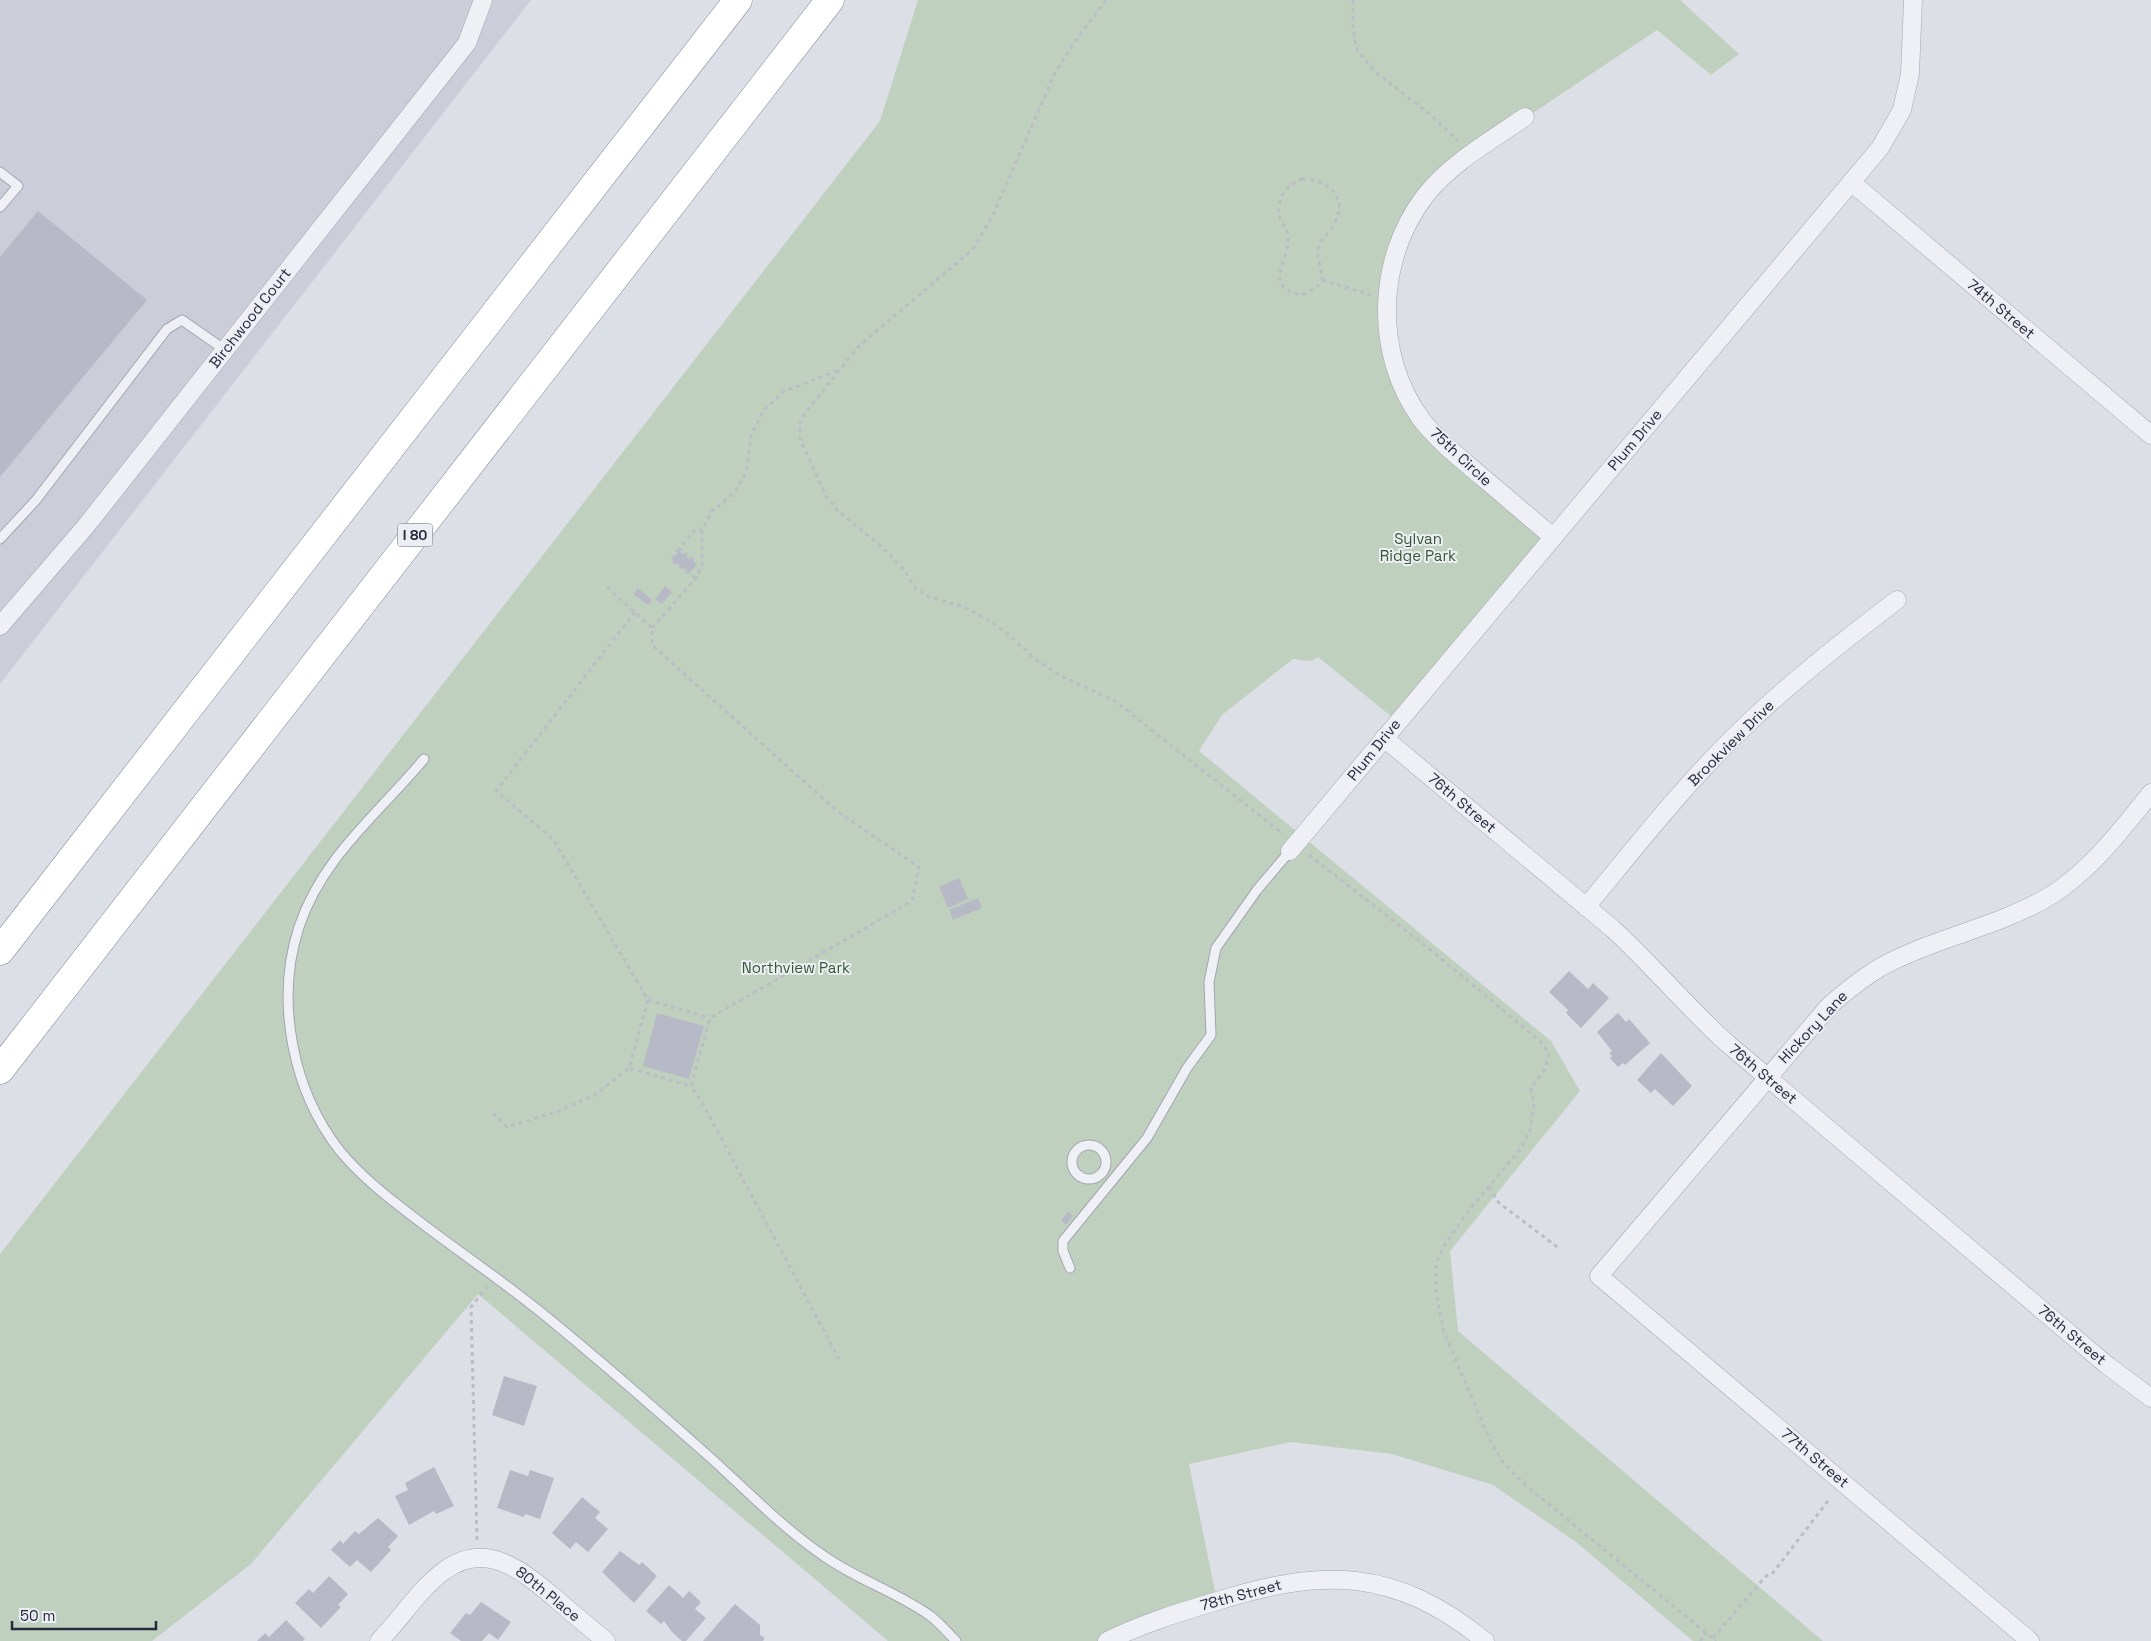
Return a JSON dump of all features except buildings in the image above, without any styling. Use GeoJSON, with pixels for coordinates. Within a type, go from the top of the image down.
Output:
{"type":"FeatureCollection","features":[{"type":"Feature","properties":{"kind":"highway"},"geometry":{"type":"LineString","coordinates":[[0,951],[738,0]]}},
{"type":"Feature","properties":{"kind":"highway","name":"I 80"},"geometry":{"type":"LineString","coordinates":[[0,1070],[830,0]]}},
{"type":"Feature","properties":{"kind":"street","name":"Birchwood Court"},"geometry":{"type":"LineString","coordinates":[[0,626],[86,526],[467,43],[483,0]]}},
{"type":"Feature","properties":{"kind":"street","name":"Plum Drive"},"geometry":{"type":"LineString","coordinates":[[1293,848],[1880,148],[1902,110],[1910,74],[1913,0]]}},
{"type":"Feature","properties":{"kind":"street","name":"75th Circle"},"geometry":{"type":"LineString","coordinates":[[1525,117],[1444,175],[1425,196],[1408,222],[1392,264],[1387,297],[1388,335],[1394,363],[1405,392],[1421,418],[1453,452],[1553,537]]}},
{"type":"Feature","properties":{"kind":"street","name":"74th Street"},"geometry":{"type":"LineString","coordinates":[[1851,182],[2151,436]]}},
{"type":"Feature","properties":{"kind":"street","name":"Brookview Drive"},"geometry":{"type":"LineString","coordinates":[[1586,907],[1692,781],[1738,733],[1789,685],[1897,600]]}},
{"type":"Feature","properties":{"kind":"street","name":"76th Street"},"geometry":{"type":"LineString","coordinates":[[1384,738],[1636,950],[1700,1019],[1767,1077],[2108,1366],[2151,1398]]}},
{"type":"Feature","properties":{"kind":"street","name":"Hickory Lane"},"geometry":{"type":"LineString","coordinates":[[1599,1276],[1829,1006],[1855,983],[1881,967],[1911,953],[2012,915],[2044,899],[2070,882],[2091,862],[2151,793]]}},
{"type":"Feature","properties":{"kind":"street","name":"77th Street"},"geometry":{"type":"LineString","coordinates":[[1599,1276],[2030,1641]]}},
{"type":"Feature","properties":{"kind":"street","name":"80th Place"},"geometry":{"type":"LineString","coordinates":[[379,1641],[432,1581],[445,1570],[460,1562],[477,1558],[502,1561],[525,1573],[606,1641]]}},
{"type":"Feature","properties":{"kind":"street","name":"78th Street"},"geometry":{"type":"LineString","coordinates":[[1107,1641],[1139,1626],[1264,1586],[1313,1579],[1362,1581],[1386,1586],[1432,1604],[1453,1616],[1485,1641]]}},
{"type":"Feature","properties":{"kind":"lane"},"geometry":{"type":"LineString","coordinates":[[0,172],[18,186],[0,207]]}},
{"type":"Feature","properties":{"kind":"lane"},"geometry":{"type":"LineString","coordinates":[[0,539],[36,500],[167,329],[182,320],[226,350]]}},
{"type":"Feature","properties":{"kind":"lane"},"geometry":{"type":"LineString","coordinates":[[424,758],[348,841],[316,886],[298,928],[289,979],[290,1031],[295,1056],[312,1106],[339,1150],[374,1188],[544,1315],[632,1387],[806,1544],[838,1567],[888,1591],[930,1616],[956,1641]]}},
{"type":"Feature","properties":{"kind":"lane"},"geometry":{"type":"LineString","coordinates":[[1070,1268],[1063,1251],[1063,1241],[1147,1138],[1187,1068],[1211,1035],[1209,982],[1216,948],[1257,890],[1293,848]]}},
{"type":"Feature","properties":{"kind":"lane"},"geometry":{"type":"LineString","coordinates":[[1102,1173],[1111,1180]]}},
{"type":"Feature","properties":{"kind":"path"},"geometry":{"type":"LineString","coordinates":[[1106,0],[1054,75],[993,215],[973,249],[876,329],[839,370],[800,423],[800,439],[826,496],[836,510],[881,546],[902,567],[916,589],[927,596],[966,608],[985,618],[1010,636],[1036,660],[1063,677],[1115,701],[1293,848],[1432,950],[1540,1040],[1550,1053],[1545,1069],[1531,1088],[1534,1104],[1531,1121],[1522,1147],[1488,1187],[1445,1244],[1436,1263],[1436,1292],[1444,1332],[1489,1438],[1502,1461],[1524,1484],[1714,1640],[1766,1576],[1772,1574],[1828,1501]]}},
{"type":"Feature","properties":{"kind":"path"},"geometry":{"type":"LineString","coordinates":[[1353,0],[1353,30],[1357,50],[1374,71],[1396,86],[1456,138],[1467,157]]}},
{"type":"Feature","properties":{"kind":"path"},"geometry":{"type":"LineString","coordinates":[[1302,179],[1323,182],[1337,198],[1336,221],[1324,236],[1318,250],[1322,280],[1316,288],[1302,295],[1288,290],[1280,280],[1280,269],[1288,242],[1287,231],[1280,215],[1280,199],[1294,181],[1302,179]]}},
{"type":"Feature","properties":{"kind":"path"},"geometry":{"type":"LineString","coordinates":[[1322,280],[1369,295],[1387,297]]}},
{"type":"Feature","properties":{"kind":"path"},"geometry":{"type":"LineString","coordinates":[[691,1086],[710,1018],[912,901],[918,867],[837,812],[652,645],[652,628],[696,578],[702,565],[702,530],[712,511],[734,493],[746,473],[751,436],[763,411],[783,392],[839,370]]}},
{"type":"Feature","properties":{"kind":"path"},"geometry":{"type":"LineString","coordinates":[[696,578],[671,560],[696,529],[702,530]]}},
{"type":"Feature","properties":{"kind":"path"},"geometry":{"type":"LineString","coordinates":[[680,549],[694,560]]}},
{"type":"Feature","properties":{"kind":"path"},"geometry":{"type":"LineString","coordinates":[[607,586],[652,628]]}},
{"type":"Feature","properties":{"kind":"path"},"geometry":{"type":"LineString","coordinates":[[635,612],[496,791],[553,838],[648,1000],[710,1018]]}},
{"type":"Feature","properties":{"kind":"path"},"geometry":{"type":"LineString","coordinates":[[493,1113],[507,1127],[556,1112],[595,1095],[630,1068],[648,1000]]}},
{"type":"Feature","properties":{"kind":"path"},"geometry":{"type":"LineString","coordinates":[[630,1068],[691,1086],[704,1106],[839,1359]]}},
{"type":"Feature","properties":{"kind":"path"},"geometry":{"type":"LineString","coordinates":[[1488,1187],[1499,1203],[1560,1249]]}},
{"type":"Feature","properties":{"kind":"path"},"geometry":{"type":"LineString","coordinates":[[477,1558],[471,1307],[495,1278]]}},
{"type":"Feature","properties":{"kind":"path"},"geometry":{"type":"LineString","coordinates":[[1700,1641],[1706,1633]]}},
{"type":"Feature","properties":{"kind":"shaded area"},"geometry":{"type":"Polygon","coordinates":[[[0,0],[531,0],[0,684],[0,0]]]}},
{"type":"Feature","properties":{"kind":"green space","name":"Northview Park"},"geometry":{"type":"Polygon","coordinates":[[[918,0],[1680,0],[1739,54],[1711,75],[1657,30],[1467,157],[1408,222],[1388,335],[1421,418],[1553,537],[1397,721],[1318,657],[1311,661],[1293,659],[1222,715],[1199,751],[1551,1041],[1580,1091],[1450,1251],[1458,1331],[1823,1641],[1693,1641],[1576,1542],[1493,1485],[1392,1454],[1291,1442],[1189,1464],[1217,1601],[1107,1641],[888,1641],[478,1294],[251,1564],[152,1641],[0,1641],[0,1254],[880,121],[918,0]]]}},
{"type":"Feature","properties":{"kind":"park label","name":"Sylvan Ridge Park"},"geometry":{"type":"Point","coordinates":[1418,548]}}]}
